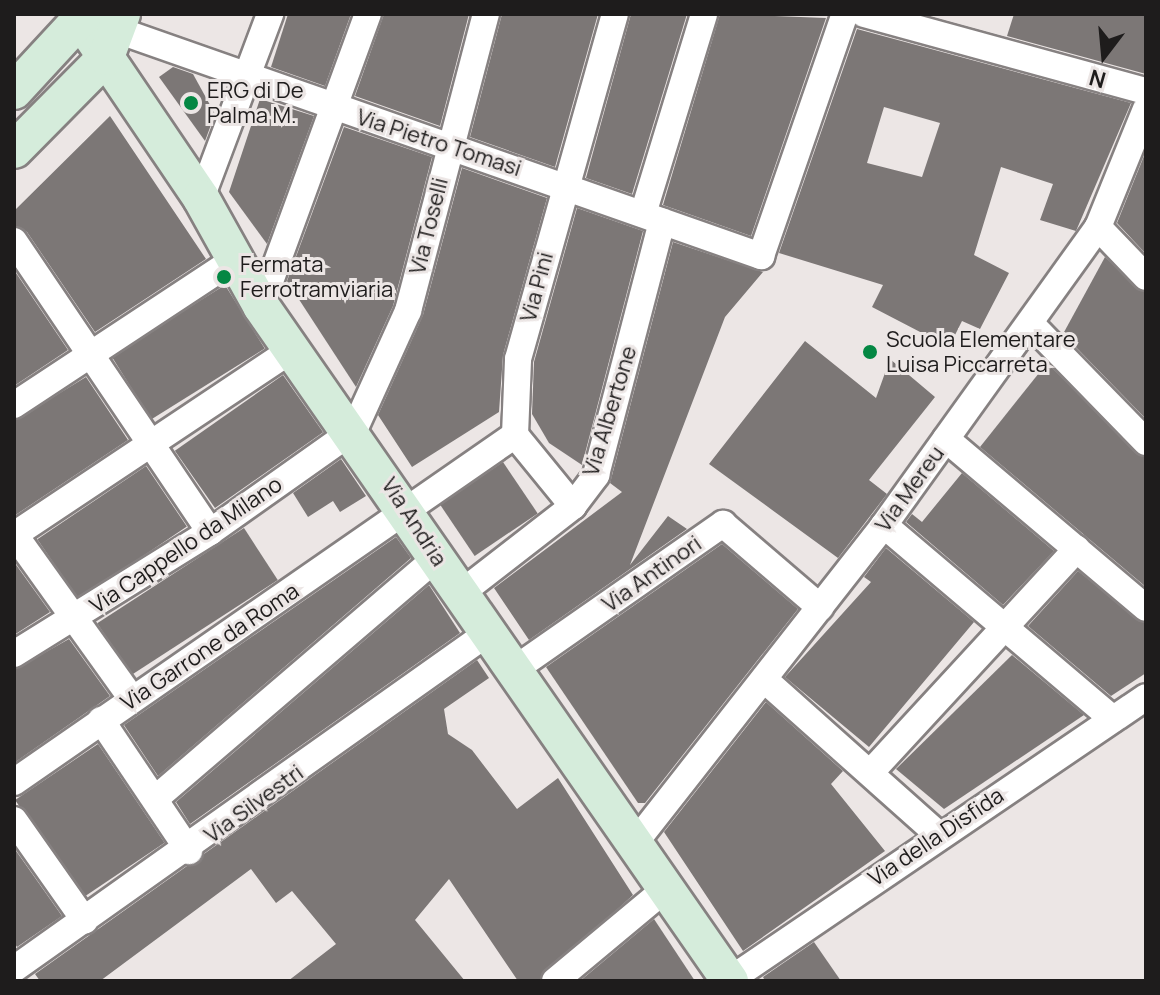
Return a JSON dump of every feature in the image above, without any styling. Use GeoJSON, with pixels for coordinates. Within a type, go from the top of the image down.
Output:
{"type":"FeatureCollection","features":[{"type":"Feature","properties":{"kind":"main road","name":"Via Andria"},"geometry":{"type":"LineString","coordinates":[[81,17],[115,34],[261,306],[354,430],[663,891],[729,981]]}},
{"type":"Feature","properties":{"kind":"main road"},"geometry":{"type":"LineString","coordinates":[[14,91],[81,17]]}},
{"type":"Feature","properties":{"kind":"main road"},"geometry":{"type":"LineString","coordinates":[[14,150],[115,34]]}},
{"type":"Feature","properties":{"kind":"street"},"geometry":{"type":"LineString","coordinates":[[201,198],[249,79],[270,14]]}},
{"type":"Feature","properties":{"kind":"street"},"geometry":{"type":"LineString","coordinates":[[261,306],[368,14]]}},
{"type":"Feature","properties":{"kind":"street","name":"Via Toselli"},"geometry":{"type":"LineString","coordinates":[[354,430],[408,311],[448,145],[486,14]]}},
{"type":"Feature","properties":{"kind":"street","name":"Via Pini"},"geometry":{"type":"LineString","coordinates":[[515,435],[518,359],[615,14]]}},
{"type":"Feature","properties":{"kind":"street","name":"Via Albertone"},"geometry":{"type":"LineString","coordinates":[[461,593],[573,506],[596,475],[652,218],[704,14]]}},
{"type":"Feature","properties":{"kind":"street","name":"Via Pietro Tomasi"},"geometry":{"type":"LineString","coordinates":[[115,34],[565,184],[761,256],[845,14]]}},
{"type":"Feature","properties":{"kind":"street"},"geometry":{"type":"LineString","coordinates":[[864,14],[1146,91]]}},
{"type":"Feature","properties":{"kind":"street","name":"Via Mereu"},"geometry":{"type":"LineString","coordinates":[[634,844],[766,681],[884,525],[1098,227],[1146,109]]}},
{"type":"Feature","properties":{"kind":"street"},"geometry":{"type":"LineString","coordinates":[[1098,227],[1146,277]]}},
{"type":"Feature","properties":{"kind":"street"},"geometry":{"type":"LineString","coordinates":[[14,241],[92,350],[210,532]]}},
{"type":"Feature","properties":{"kind":"street"},"geometry":{"type":"LineString","coordinates":[[14,405],[92,350],[237,258]]}},
{"type":"Feature","properties":{"kind":"street"},"geometry":{"type":"LineString","coordinates":[[1030,323],[1146,442]]}},
{"type":"Feature","properties":{"kind":"street"},"geometry":{"type":"LineString","coordinates":[[132,699],[14,534],[293,349]]}},
{"type":"Feature","properties":{"kind":"street","name":"Via Cappello da Milano"},"geometry":{"type":"LineString","coordinates":[[14,654],[210,532],[354,430]]}},
{"type":"Feature","properties":{"kind":"street"},"geometry":{"type":"LineString","coordinates":[[409,515],[515,435],[573,506]]}},
{"type":"Feature","properties":{"kind":"street"},"geometry":{"type":"LineString","coordinates":[[946,439],[1146,608]]}},
{"type":"Feature","properties":{"kind":"street","name":"Via Garrone da Roma"},"geometry":{"type":"LineString","coordinates":[[14,782],[132,699],[409,515]]}},
{"type":"Feature","properties":{"kind":"street","name":"Via Antinori"},"geometry":{"type":"LineString","coordinates":[[515,669],[723,524],[820,607]]}},
{"type":"Feature","properties":{"kind":"street"},"geometry":{"type":"LineString","coordinates":[[884,525],[1113,719]]}},
{"type":"Feature","properties":{"kind":"street"},"geometry":{"type":"LineString","coordinates":[[870,773],[1077,549]]}},
{"type":"Feature","properties":{"kind":"street"},"geometry":{"type":"LineString","coordinates":[[155,799],[437,557]]}},
{"type":"Feature","properties":{"kind":"street","name":"Via Silvestri"},"geometry":{"type":"LineString","coordinates":[[14,969],[189,851],[489,632]]}},
{"type":"Feature","properties":{"kind":"street"},"geometry":{"type":"LineString","coordinates":[[766,681],[938,834]]}},
{"type":"Feature","properties":{"kind":"street","name":"Via della Disfida"},"geometry":{"type":"LineString","coordinates":[[729,981],[938,834],[1146,697]]}},
{"type":"Feature","properties":{"kind":"street"},"geometry":{"type":"LineString","coordinates":[[101,720],[189,851]]}},
{"type":"Feature","properties":{"kind":"street"},"geometry":{"type":"LineString","coordinates":[[14,820],[85,921]]}},
{"type":"Feature","properties":{"kind":"street"},"geometry":{"type":"LineString","coordinates":[[555,981],[663,891]]}},
{"type":"Feature","properties":{"kind":"building"},"geometry":{"type":"Polygon","coordinates":[[[288,14],[351,14],[325,86],[271,67],[288,14]]]}},
{"type":"Feature","properties":{"kind":"building"},"geometry":{"type":"Polygon","coordinates":[[[384,14],[469,14],[440,126],[355,96],[384,14]]]}},
{"type":"Feature","properties":{"kind":"building"},"geometry":{"type":"Polygon","coordinates":[[[502,14],[598,14],[555,167],[470,137],[502,14]]]}},
{"type":"Feature","properties":{"kind":"building"},"geometry":{"type":"Polygon","coordinates":[[[631,14],[687,14],[632,194],[586,178],[631,14]]]}},
{"type":"Feature","properties":{"kind":"building"},"geometry":{"type":"Polygon","coordinates":[[[720,14],[826,18],[751,236],[663,205],[720,14]]]}},
{"type":"Feature","properties":{"kind":"building"},"geometry":{"type":"Polygon","coordinates":[[[1014,14],[1146,14],[1146,74],[1007,36],[1014,14]]]}},
{"type":"Feature","properties":{"kind":"building"},"geometry":{"type":"Polygon","coordinates":[[[857,29],[1131,103],[1076,231],[1040,220],[1053,184],[1001,167],[974,255],[1009,273],[980,329],[962,321],[949,347],[872,307],[883,285],[779,253],[857,29]],[[884,107],[867,163],[922,177],[940,123],[884,107]]]}},
{"type":"Feature","properties":{"kind":"building"},"geometry":{"type":"Polygon","coordinates":[[[173,67],[193,74],[215,114],[205,141],[159,77],[173,67]]]}},
{"type":"Feature","properties":{"kind":"building"},"geometry":{"type":"Polygon","coordinates":[[[260,99],[314,116],[267,244],[229,192],[260,99]]]}},
{"type":"Feature","properties":{"kind":"building"},"geometry":{"type":"Polygon","coordinates":[[[110,116],[206,259],[95,332],[27,232],[14,225],[14,211],[110,116]]]}},
{"type":"Feature","properties":{"kind":"building"},"geometry":{"type":"Polygon","coordinates":[[[344,127],[432,157],[393,306],[356,387],[287,281],[344,127]]]}},
{"type":"Feature","properties":{"kind":"building"},"geometry":{"type":"Polygon","coordinates":[[[1146,151],[1146,254],[1117,223],[1146,151]]]}},
{"type":"Feature","properties":{"kind":"building"},"geometry":{"type":"Polygon","coordinates":[[[462,168],[547,198],[503,355],[499,412],[412,467],[378,415],[423,315],[462,168]]]}},
{"type":"Feature","properties":{"kind":"building"},"geometry":{"type":"Polygon","coordinates":[[[577,208],[643,231],[582,465],[549,443],[532,414],[534,362],[577,208]]]}},
{"type":"Feature","properties":{"kind":"building"},"geometry":{"type":"Polygon","coordinates":[[[673,242],[763,272],[725,317],[630,565],[668,516],[687,529],[529,640],[494,588],[622,492],[610,483],[673,242]]]}},
{"type":"Feature","properties":{"kind":"building"},"geometry":{"type":"Polygon","coordinates":[[[1105,257],[1146,293],[1146,419],[1063,334],[1105,257]]]}},
{"type":"Feature","properties":{"kind":"building"},"geometry":{"type":"Polygon","coordinates":[[[14,270],[68,350],[14,386],[14,270]]]}},
{"type":"Feature","properties":{"kind":"building"},"geometry":{"type":"Polygon","coordinates":[[[225,285],[265,349],[151,420],[111,356],[225,285]]]}},
{"type":"Feature","properties":{"kind":"building"},"geometry":{"type":"Polygon","coordinates":[[[805,341],[876,398],[890,359],[935,397],[869,480],[887,494],[838,558],[709,464],[805,341]]]}},
{"type":"Feature","properties":{"kind":"building"},"geometry":{"type":"Polygon","coordinates":[[[1047,363],[1146,458],[1146,587],[980,447],[1047,363]]]}},
{"type":"Feature","properties":{"kind":"building"},"geometry":{"type":"Polygon","coordinates":[[[283,375],[323,432],[215,508],[175,451],[283,375]]]}},
{"type":"Feature","properties":{"kind":"building"},"geometry":{"type":"Polygon","coordinates":[[[86,377],[128,440],[14,516],[14,421],[86,377]]]}},
{"type":"Feature","properties":{"kind":"building"},"geometry":{"type":"Polygon","coordinates":[[[341,459],[366,496],[340,512],[333,501],[308,517],[293,493],[341,459]]]}},
{"type":"Feature","properties":{"kind":"building"},"geometry":{"type":"Polygon","coordinates":[[[503,462],[538,513],[475,556],[440,504],[503,462]]]}},
{"type":"Feature","properties":{"kind":"building"},"geometry":{"type":"Polygon","coordinates":[[[146,466],[187,527],[78,600],[37,539],[146,466]]]}},
{"type":"Feature","properties":{"kind":"building"},"geometry":{"type":"Polygon","coordinates":[[[962,473],[1054,551],[1003,605],[906,522],[912,514],[922,522],[962,473]]]}},
{"type":"Feature","properties":{"kind":"building"},"geometry":{"type":"Polygon","coordinates":[[[244,528],[278,580],[131,675],[97,623],[244,528]]]}},
{"type":"Feature","properties":{"kind":"building"},"geometry":{"type":"Polygon","coordinates":[[[396,537],[411,558],[158,776],[124,725],[396,537]]]}},
{"type":"Feature","properties":{"kind":"building"},"geometry":{"type":"Polygon","coordinates":[[[722,544],[798,609],[645,803],[638,803],[546,667],[722,544]]]}},
{"type":"Feature","properties":{"kind":"building"},"geometry":{"type":"Polygon","coordinates":[[[886,548],[974,622],[869,747],[785,677],[871,582],[864,577],[886,548]]]}},
{"type":"Feature","properties":{"kind":"building"},"geometry":{"type":"Polygon","coordinates":[[[14,562],[50,612],[14,635],[14,562]]]}},
{"type":"Feature","properties":{"kind":"building"},"geometry":{"type":"Polygon","coordinates":[[[1078,571],[1146,624],[1146,673],[1111,696],[1028,626],[1078,571]]]}},
{"type":"Feature","properties":{"kind":"building"},"geometry":{"type":"Polygon","coordinates":[[[429,585],[460,633],[190,824],[176,802],[429,585]]]}},
{"type":"Feature","properties":{"kind":"building"},"geometry":{"type":"Polygon","coordinates":[[[69,639],[110,696],[14,763],[14,670],[69,639]]]}},
{"type":"Feature","properties":{"kind":"building"},"geometry":{"type":"Polygon","coordinates":[[[1012,655],[1084,715],[944,809],[896,769],[1012,655]]]}},
{"type":"Feature","properties":{"kind":"building"},"geometry":{"type":"Polygon","coordinates":[[[477,660],[489,678],[444,709],[448,734],[472,750],[517,809],[558,778],[633,895],[539,981],[518,981],[449,879],[415,920],[465,981],[288,981],[336,944],[292,891],[276,903],[251,869],[100,981],[40,981],[35,974],[477,660]]]}},
{"type":"Feature","properties":{"kind":"building"},"geometry":{"type":"Polygon","coordinates":[[[766,702],[843,771],[831,784],[885,851],[743,951],[664,832],[766,702]]]}},
{"type":"Feature","properties":{"kind":"building"},"geometry":{"type":"Polygon","coordinates":[[[98,744],[165,843],[82,899],[15,800],[98,744]]]}},
{"type":"Feature","properties":{"kind":"building"},"geometry":{"type":"Polygon","coordinates":[[[14,848],[62,916],[17,947],[14,942],[14,848]]]}},
{"type":"Feature","properties":{"kind":"building"},"geometry":{"type":"Polygon","coordinates":[[[654,919],[695,981],[580,981],[654,919]]]}},
{"type":"Feature","properties":{"kind":"building"},"geometry":{"type":"Polygon","coordinates":[[[814,942],[841,981],[765,981],[763,977],[814,942]]]}},
{"type":"Feature","properties":{"kind":"place","name":"ERG di De Palma M."},"geometry":{"type":"Point","coordinates":[191,103]}},
{"type":"Feature","properties":{"kind":"place","name":"Fermata Ferrotramviaria"},"geometry":{"type":"Point","coordinates":[224,277]}},
{"type":"Feature","properties":{"kind":"place","name":"Scuola Elementare Luisa Piccarreta"},"geometry":{"type":"Point","coordinates":[870,352]}}]}
